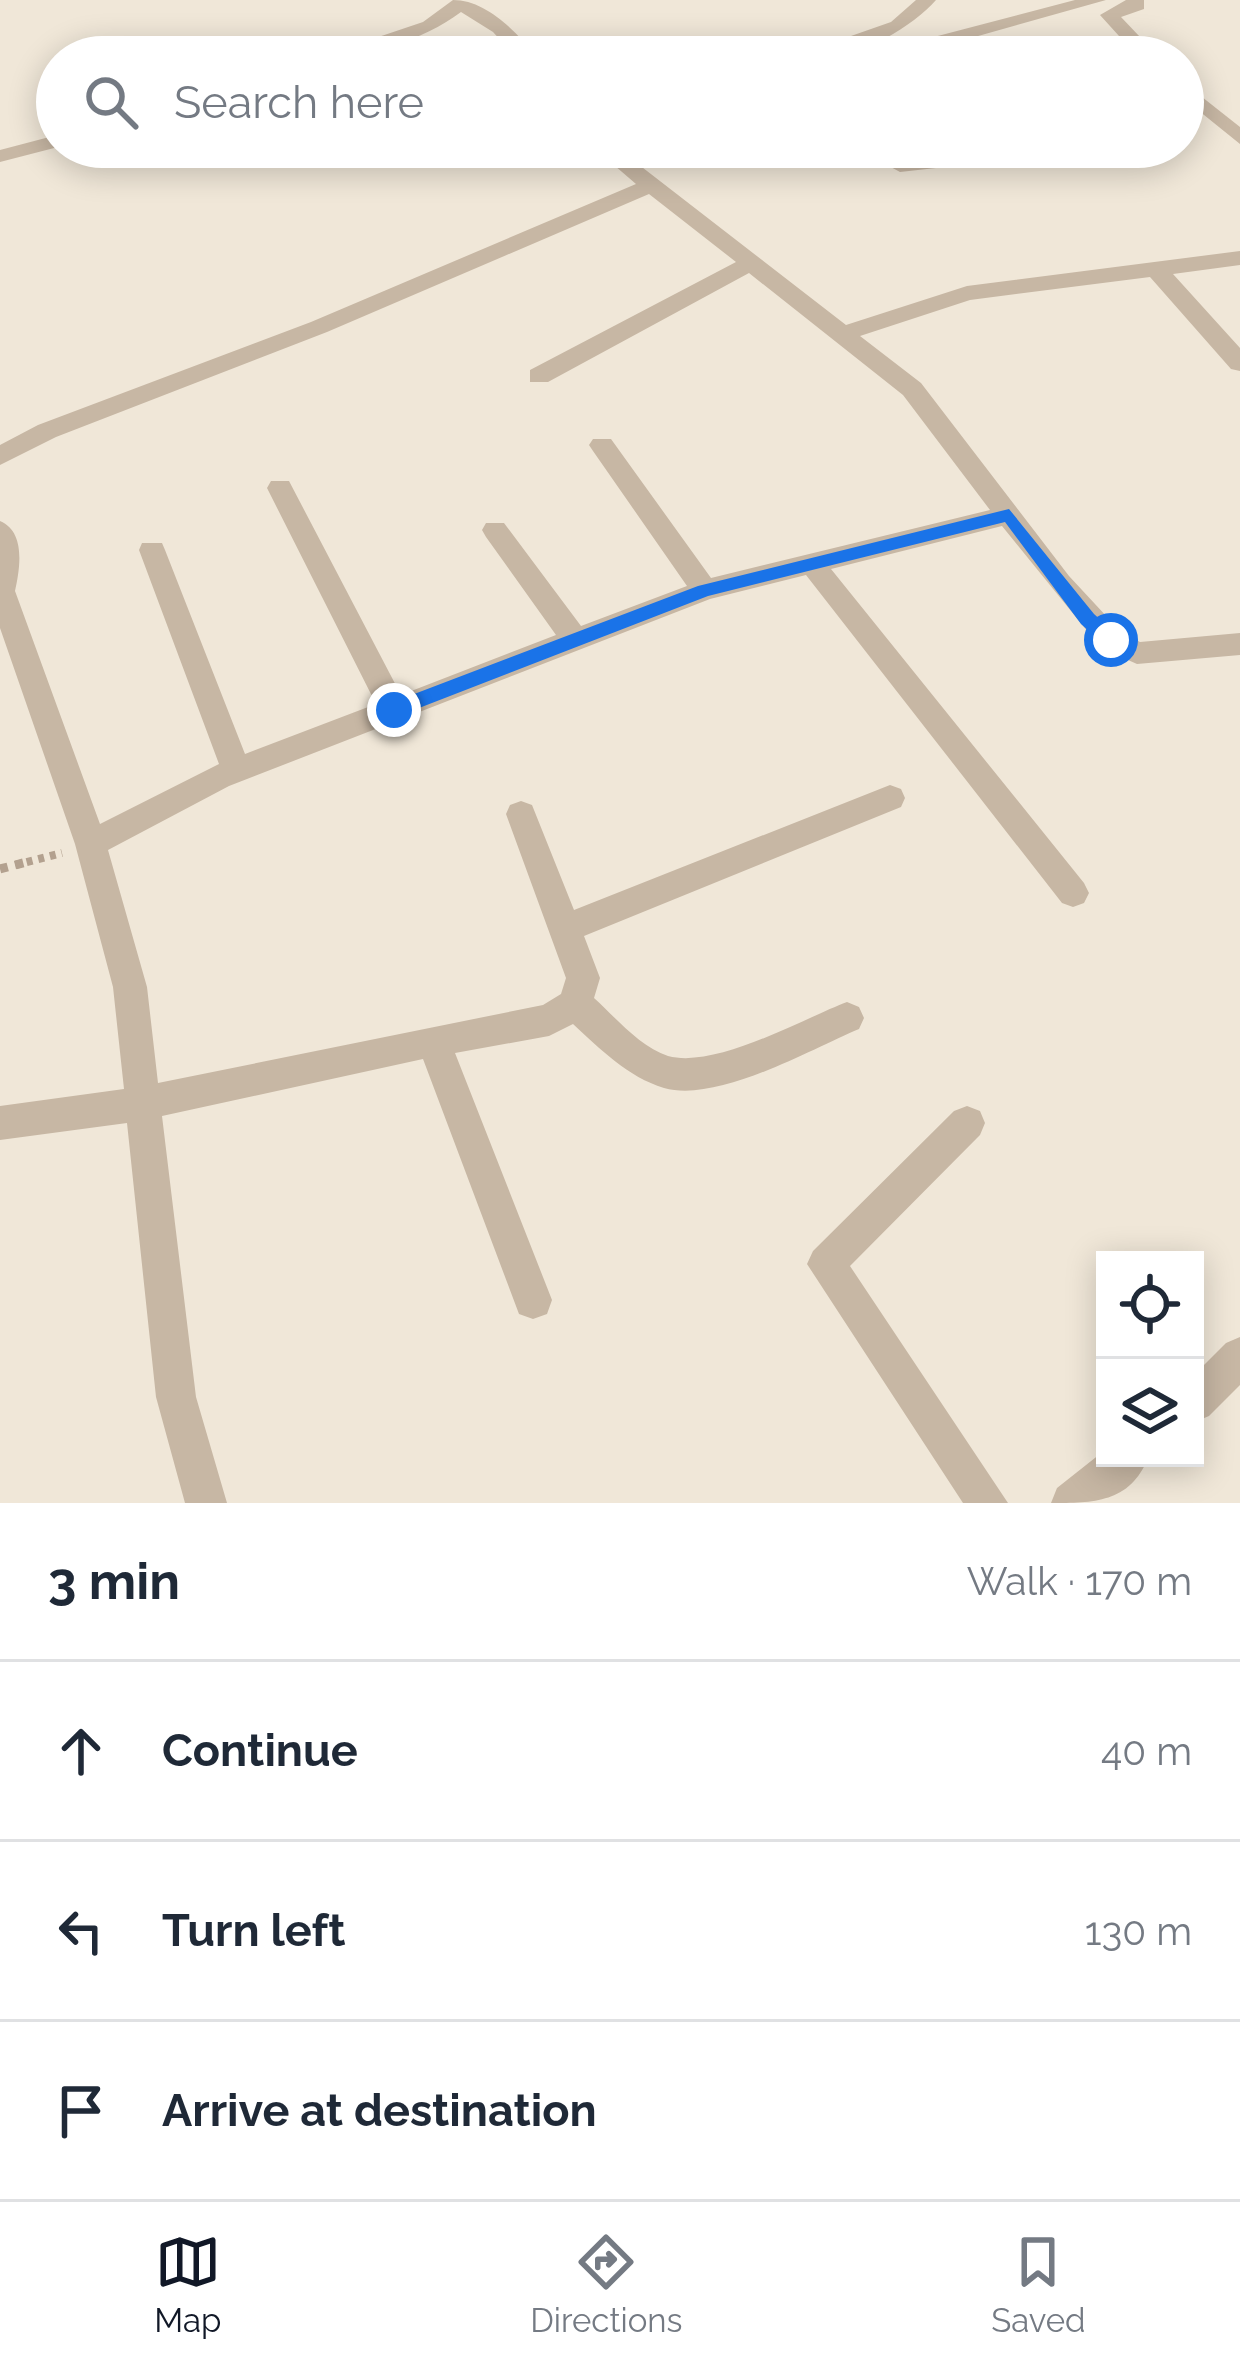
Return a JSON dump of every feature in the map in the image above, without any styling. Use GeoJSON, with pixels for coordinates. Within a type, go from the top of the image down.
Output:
{"type":"FeatureCollection","features":[{"type":"Feature","properties":{"kind":"street"},"geometry":{"type":"LineString","coordinates":[[869,36],[898,26],[927,0]]}},
{"type":"Feature","properties":{"kind":"street"},"geometry":{"type":"LineString","coordinates":[[959,36],[1096,0]]}},
{"type":"Feature","properties":{"kind":"street"},"geometry":{"type":"LineString","coordinates":[[1129,36],[1109,15],[1137,5],[1135,0]]}},
{"type":"Feature","properties":{"kind":"street"},"geometry":{"type":"LineString","coordinates":[[405,36],[442,20],[464,3],[507,36]]}},
{"type":"Feature","properties":{"kind":"street"},"geometry":{"type":"LineString","coordinates":[[1204,106],[1240,138]]}},
{"type":"Feature","properties":{"kind":"street"},"geometry":{"type":"LineString","coordinates":[[0,157],[36,147]]}},
{"type":"Feature","properties":{"kind":"street"},"geometry":{"type":"LineString","coordinates":[[630,168],[912,389],[1088,619],[1111,640],[1137,653],[1240,644]]}},
{"type":"Feature","properties":{"kind":"street"},"geometry":{"type":"LineString","coordinates":[[0,456],[47,431],[320,327],[651,185]]}},
{"type":"Feature","properties":{"kind":"street"},"geometry":{"type":"LineString","coordinates":[[846,333],[968,293],[1240,258]]}},
{"type":"Feature","properties":{"kind":"street"},"geometry":{"type":"LineString","coordinates":[[538,376],[751,263]]}},
{"type":"Feature","properties":{"kind":"street"},"geometry":{"type":"LineString","coordinates":[[1155,268],[1240,363]]}},
{"type":"Feature","properties":{"kind":"street"},"geometry":{"type":"LineString","coordinates":[[602,445],[705,590]]}},
{"type":"Feature","properties":{"kind":"street"},"geometry":{"type":"LineString","coordinates":[[280,488],[394,710]]}},
{"type":"Feature","properties":{"kind":"street"},"geometry":{"type":"LineString","coordinates":[[91,844],[236,770],[705,590],[1009,515]]}},
{"type":"Feature","properties":{"kind":"street"},"geometry":{"type":"LineString","coordinates":[[495,530],[575,640]]}},
{"type":"Feature","properties":{"kind":"street"},"geometry":{"type":"LineString","coordinates":[[0,531],[8,564],[1,591],[91,844],[130,987],[176,1397],[206,1503]]}},
{"type":"Feature","properties":{"kind":"street"},"geometry":{"type":"LineString","coordinates":[[152,550],[236,770]]}},
{"type":"Feature","properties":{"kind":"street"},"geometry":{"type":"LineString","coordinates":[[812,564],[1073,892]]}},
{"type":"Feature","properties":{"kind":"street"},"geometry":{"type":"LineString","coordinates":[[562,930],[890,797]]}},
{"type":"Feature","properties":{"kind":"street"},"geometry":{"type":"LineString","coordinates":[[0,1123],[140,1104],[433,1040],[549,1020],[575,1004],[583,978],[521,814]]}},
{"type":"Feature","properties":{"kind":"street"},"geometry":{"type":"LineString","coordinates":[[575,1004],[668,1072],[702,1074],[847,1018]]}},
{"type":"Feature","properties":{"kind":"street"},"geometry":{"type":"LineString","coordinates":[[433,1040],[533,1300]]}},
{"type":"Feature","properties":{"kind":"street"},"geometry":{"type":"LineString","coordinates":[[967,1123],[826,1264],[987,1503]]}},
{"type":"Feature","properties":{"kind":"street"},"geometry":{"type":"LineString","coordinates":[[1204,1393],[1240,1357]]}},
{"type":"Feature","properties":{"kind":"street"},"geometry":{"type":"LineString","coordinates":[[1072,1503],[1117,1467]]}},
{"type":"Feature","properties":{"kind":"path"},"geometry":{"type":"LineString","coordinates":[[0,869],[91,844]]}},
{"type":"Feature","properties":{"kind":"route"},"geometry":{"type":"LineString","coordinates":[[394,710],[705,590],[1009,515],[1059,584],[1111,640]]}}]}
